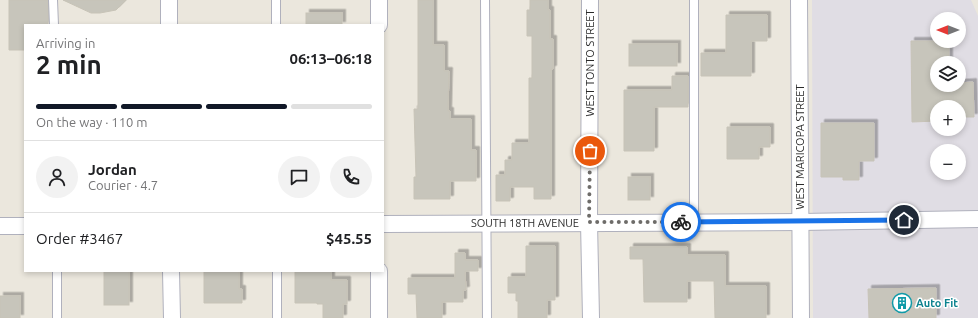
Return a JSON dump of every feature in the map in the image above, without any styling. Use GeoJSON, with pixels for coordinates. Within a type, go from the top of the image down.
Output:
{"type":"FeatureCollection","features":[{"type":"Feature","properties":{"kind":"street"},"geometry":{"type":"LineString","coordinates":[[169,0],[169,24]]}},
{"type":"Feature","properties":{"kind":"street"},"geometry":{"type":"LineString","coordinates":[[379,0],[379,24]]}},
{"type":"Feature","properties":{"kind":"street","name":"WEST TONTO STREET"},"geometry":{"type":"LineString","coordinates":[[590,0],[589,222],[591,318]]}},
{"type":"Feature","properties":{"kind":"street","name":"WEST MARICOPA STREET"},"geometry":{"type":"LineString","coordinates":[[799,0],[801,318]]}},
{"type":"Feature","properties":{"kind":"street","name":"SOUTH 18TH AVENUE"},"geometry":{"type":"LineString","coordinates":[[384,224],[801,222],[978,219]]}},
{"type":"Feature","properties":{"kind":"street"},"geometry":{"type":"LineString","coordinates":[[0,226],[24,226]]}},
{"type":"Feature","properties":{"kind":"street"},"geometry":{"type":"LineString","coordinates":[[171,272],[172,318]]}},
{"type":"Feature","properties":{"kind":"street"},"geometry":{"type":"LineString","coordinates":[[379,272],[379,318]]}},
{"type":"Feature","properties":{"kind":"lane"},"geometry":{"type":"LineString","coordinates":[[53,0],[54,24]]}},
{"type":"Feature","properties":{"kind":"lane"},"geometry":{"type":"LineString","coordinates":[[276,0],[276,24]]}},
{"type":"Feature","properties":{"kind":"lane"},"geometry":{"type":"LineString","coordinates":[[485,0],[487,318]]}},
{"type":"Feature","properties":{"kind":"lane"},"geometry":{"type":"LineString","coordinates":[[694,0],[694,222]]}},
{"type":"Feature","properties":{"kind":"lane"},"geometry":{"type":"LineString","coordinates":[[57,272],[57,318]]}},
{"type":"Feature","properties":{"kind":"lane"},"geometry":{"type":"LineString","coordinates":[[277,272],[277,318]]}},
{"type":"Feature","properties":{"kind":"shaded area"},"geometry":{"type":"Polygon","coordinates":[[[812,0],[971,0],[978,16],[978,318],[813,318],[812,0]]]}},
{"type":"Feature","properties":{"kind":"building"},"geometry":{"type":"Polygon","coordinates":[[[9,0],[48,0],[48,24],[24,24],[24,50],[9,50],[9,0]]]}},
{"type":"Feature","properties":{"kind":"building"},"geometry":{"type":"Polygon","coordinates":[[[63,0],[126,0],[116,10],[91,13],[63,0]]]}},
{"type":"Feature","properties":{"kind":"building"},"geometry":{"type":"Polygon","coordinates":[[[418,0],[433,0],[433,45],[444,45],[444,71],[449,71],[448,111],[450,111],[450,119],[471,119],[471,150],[476,150],[476,181],[450,181],[450,199],[414,199],[414,177],[416,177],[414,109],[418,109],[418,0]]]}},
{"type":"Feature","properties":{"kind":"building"},"geometry":{"type":"Polygon","coordinates":[[[530,0],[548,0],[548,10],[550,10],[550,39],[553,39],[553,69],[551,69],[551,199],[534,199],[534,187],[510,187],[510,201],[496,201],[496,175],[505,175],[505,160],[512,160],[512,143],[529,143],[529,78],[532,78],[532,36],[527,36],[527,10],[530,10],[530,0]]]}},
{"type":"Feature","properties":{"kind":"building"},"geometry":{"type":"Polygon","coordinates":[[[306,13],[342,13],[342,24],[306,24],[306,13]]]}},
{"type":"Feature","properties":{"kind":"building"},"geometry":{"type":"Polygon","coordinates":[[[726,15],[767,15],[767,41],[751,41],[751,76],[701,76],[701,53],[726,53],[726,15]]]}},
{"type":"Feature","properties":{"kind":"building"},"geometry":{"type":"Polygon","coordinates":[[[911,41],[930,41],[930,48],[949,48],[949,56],[930,56],[930,92],[966,92],[966,82],[973,82],[974,117],[966,117],[966,100],[930,100],[930,121],[912,122],[911,41]]]}},
{"type":"Feature","properties":{"kind":"building"},"geometry":{"type":"Polygon","coordinates":[[[629,44],[677,44],[677,66],[629,66],[629,44]]]}},
{"type":"Feature","properties":{"kind":"building"},"geometry":{"type":"Polygon","coordinates":[[[672,76],[688,76],[688,107],[654,107],[654,151],[624,151],[624,90],[672,90],[672,76]]]}},
{"type":"Feature","properties":{"kind":"building"},"geometry":{"type":"Polygon","coordinates":[[[821,123],[874,123],[874,161],[859,161],[859,180],[843,180],[843,177],[821,177],[821,123]]]}},
{"type":"Feature","properties":{"kind":"building"},"geometry":{"type":"Polygon","coordinates":[[[727,127],[770,127],[770,147],[759,147],[759,159],[727,159],[727,127]]]}},
{"type":"Feature","properties":{"kind":"building"},"geometry":{"type":"Polygon","coordinates":[[[628,177],[650,177],[650,200],[628,200],[628,177]]]}},
{"type":"Feature","properties":{"kind":"building"},"geometry":{"type":"Polygon","coordinates":[[[526,246],[555,246],[555,300],[547,300],[547,318],[518,318],[518,301],[516,301],[516,293],[508,293],[508,277],[526,277],[526,246]]]}},
{"type":"Feature","properties":{"kind":"building"},"geometry":{"type":"Polygon","coordinates":[[[630,247],[687,247],[687,255],[725,255],[725,286],[766,286],[766,318],[715,318],[714,281],[687,281],[687,302],[644,302],[643,259],[630,259],[630,247]]]}},
{"type":"Feature","properties":{"kind":"building"},"geometry":{"type":"Polygon","coordinates":[[[455,253],[465,253],[465,260],[478,260],[478,271],[465,271],[466,290],[463,290],[463,302],[442,302],[442,318],[417,318],[416,294],[408,294],[408,278],[455,278],[455,253]]]}},
{"type":"Feature","properties":{"kind":"building"},"geometry":{"type":"Polygon","coordinates":[[[104,272],[129,272],[129,305],[104,305],[104,272]]]}},
{"type":"Feature","properties":{"kind":"building"},"geometry":{"type":"Polygon","coordinates":[[[204,272],[239,272],[239,289],[242,289],[242,303],[204,303],[204,272]]]}},
{"type":"Feature","properties":{"kind":"building"},"geometry":{"type":"Polygon","coordinates":[[[295,272],[331,272],[331,280],[347,280],[347,304],[343,304],[343,318],[323,318],[323,304],[295,303],[295,272]]]}},
{"type":"Feature","properties":{"kind":"building","name":"Auto Fit"},"geometry":{"type":"Polygon","coordinates":[[[936,288],[936,318],[869,318],[868,289],[936,288]]]}},
{"type":"Feature","properties":{"kind":"building"},"geometry":{"type":"Polygon","coordinates":[[[0,296],[20,296],[20,318],[0,318],[0,296]]]}},
{"type":"Feature","properties":{"kind":"way so far"},"geometry":{"type":"LineString","coordinates":[[590,151],[589,222],[681,222]]}},
{"type":"Feature","properties":{"kind":"place","name":"Auto Fit"},"geometry":{"type":"Point","coordinates":[902,303]}},
{"type":"Feature","properties":{"kind":"route"},"geometry":{"type":"LineString","coordinates":[[681,222],[904,220]]}}]}
